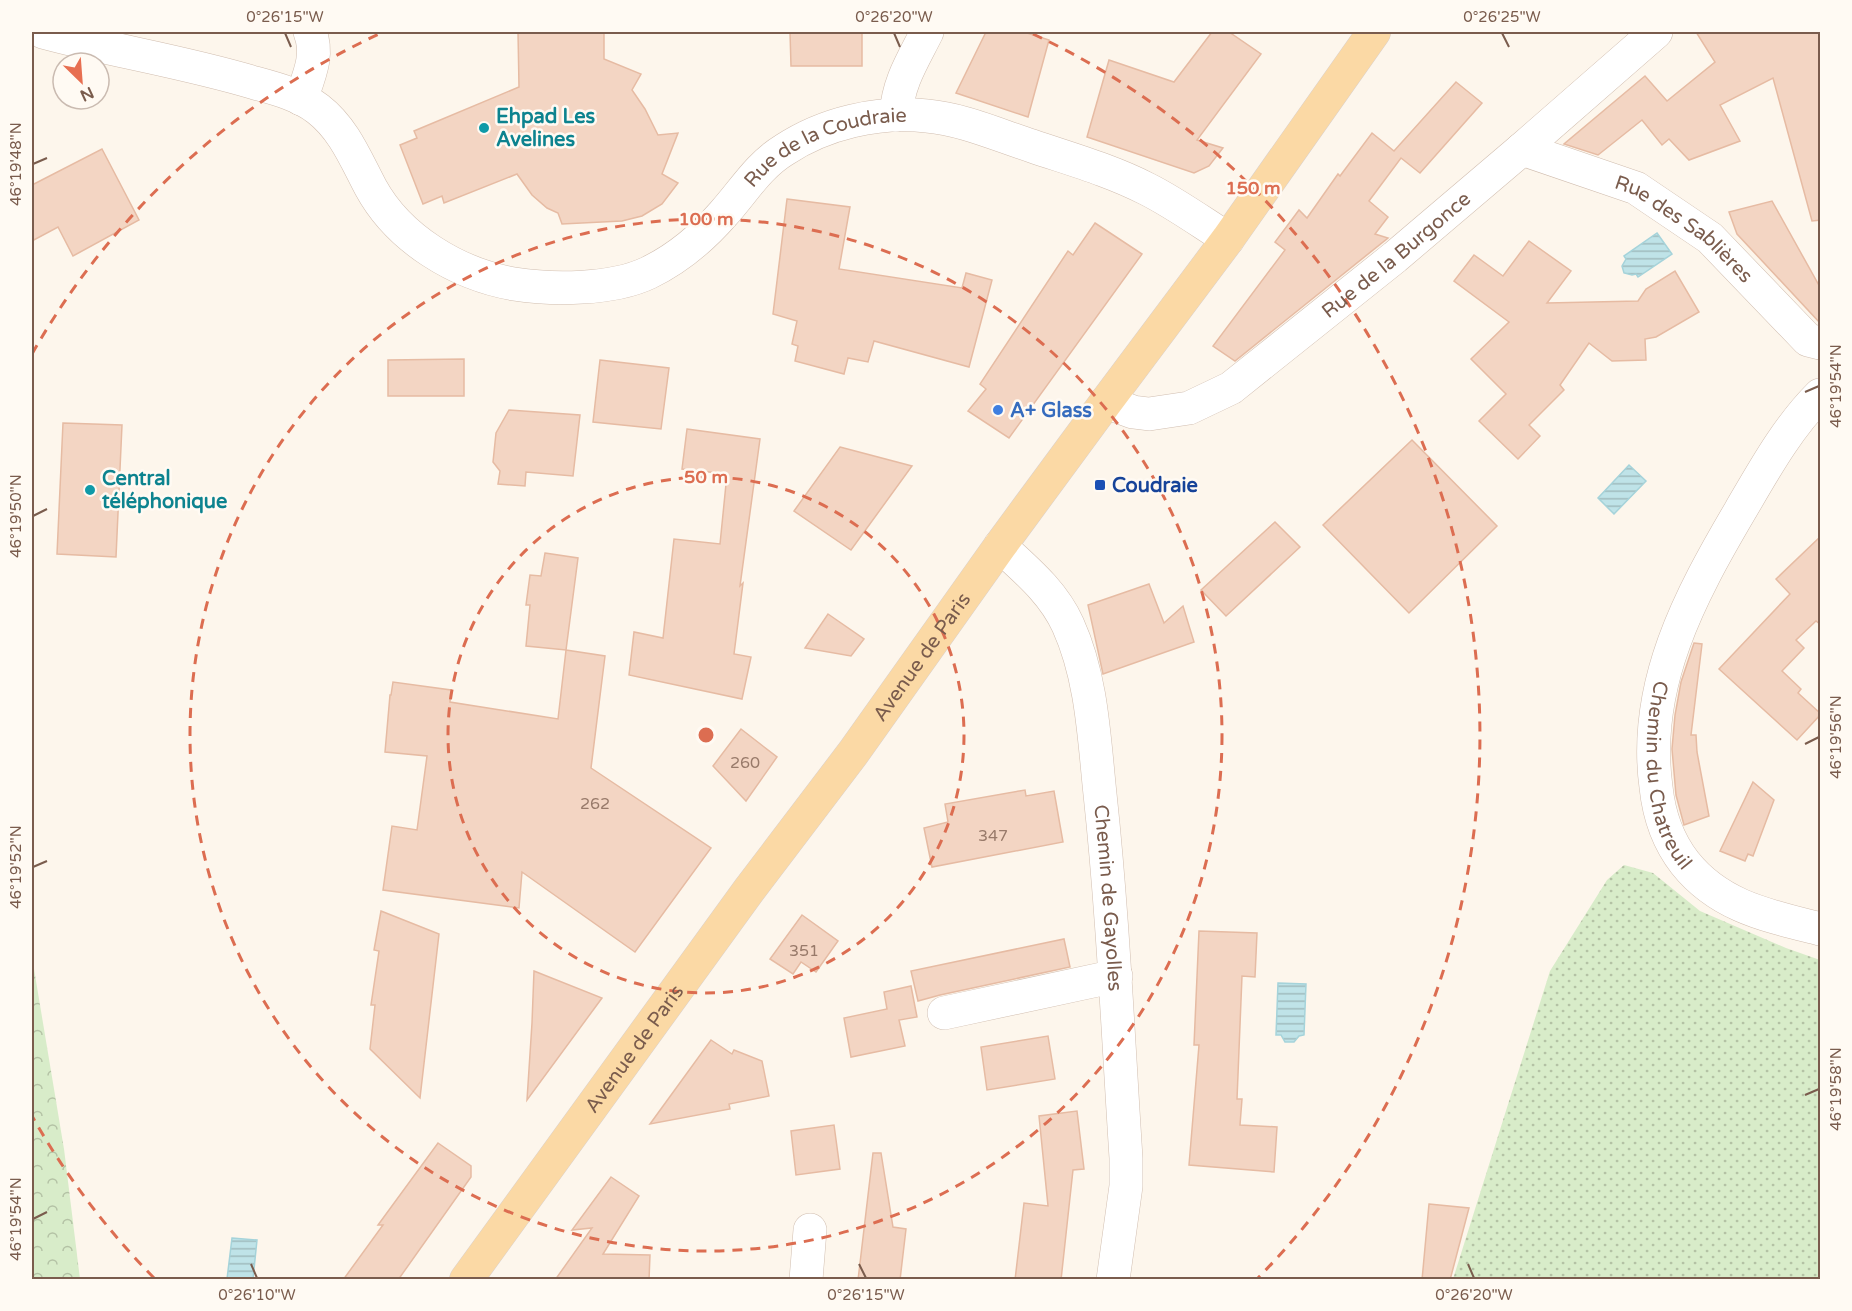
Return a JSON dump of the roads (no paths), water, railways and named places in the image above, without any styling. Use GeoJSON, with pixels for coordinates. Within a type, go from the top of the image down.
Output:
{"type":"FeatureCollection","features":[{"type":"Feature","properties":{"kind":"main road","name":"Avenue de Paris"},"geometry":{"type":"LineString","coordinates":[[466,1280],[749,890],[853,753],[1000,546],[1228,239],[1374,32]]}},
{"type":"Feature","properties":{"kind":"street","name":"Rue de la Coudraie"},"geometry":{"type":"LineString","coordinates":[[43,32],[231,76],[301,99],[317,108],[347,142],[381,204],[398,223],[434,254],[456,265],[512,284],[588,286],[620,282],[647,273],[678,255],[704,235],[766,163],[783,150],[809,135],[840,124],[896,115],[929,116],[972,126],[1108,172],[1149,189],[1228,239]]}},
{"type":"Feature","properties":{"kind":"street"},"geometry":{"type":"LineString","coordinates":[[301,99],[314,60],[313,40],[310,32]]}},
{"type":"Feature","properties":{"kind":"street"},"geometry":{"type":"LineString","coordinates":[[896,115],[900,86],[927,32]]}},
{"type":"Feature","properties":{"kind":"street","name":"Rue de la Burgonce"},"geometry":{"type":"LineString","coordinates":[[1106,402],[1133,412],[1149,414],[1189,408],[1230,388],[1395,257],[1656,32]]}},
{"type":"Feature","properties":{"kind":"street","name":"Rue des Sablières"},"geometry":{"type":"LineString","coordinates":[[1522,149],[1636,188],[1710,238],[1808,340],[1821,343]]}},
{"type":"Feature","properties":{"kind":"street","name":"Chemin du Chatreuil"},"geometry":{"type":"LineString","coordinates":[[1821,395],[1804,411],[1778,448],[1714,556],[1671,647],[1659,690],[1653,732],[1653,767],[1662,823],[1671,843],[1685,863],[1726,899],[1759,914],[1821,929]]}},
{"type":"Feature","properties":{"kind":"street","name":"Chemin de Gayolles"},"geometry":{"type":"LineString","coordinates":[[1000,546],[1047,590],[1068,624],[1089,690],[1109,873],[1126,1186],[1113,1280]]}},
{"type":"Feature","properties":{"kind":"street"},"geometry":{"type":"LineString","coordinates":[[944,1013],[1116,976]]}},
{"type":"Feature","properties":{"kind":"street"},"geometry":{"type":"LineString","coordinates":[[806,1280],[810,1230]]}},
{"type":"Feature","properties":{"kind":"water"},"geometry":{"type":"Polygon","coordinates":[[[1657,233],[1672,254],[1638,277],[1636,274],[1624,273],[1622,266],[1626,259],[1624,256],[1657,233]]]}},
{"type":"Feature","properties":{"kind":"water"},"geometry":{"type":"Polygon","coordinates":[[[1629,465],[1646,481],[1614,514],[1598,498],[1629,465]]]}},
{"type":"Feature","properties":{"kind":"water"},"geometry":{"type":"Polygon","coordinates":[[[1278,983],[1306,984],[1304,1035],[1299,1036],[1294,1042],[1285,1042],[1281,1035],[1276,1035],[1278,983]]]}},
{"type":"Feature","properties":{"kind":"water"},"geometry":{"type":"Polygon","coordinates":[[[232,1238],[257,1240],[253,1279],[227,1279],[232,1238]]]}},
{"type":"Feature","properties":{"kind":"place","name":"Ehpad Les Avelines"},"geometry":{"type":"Point","coordinates":[484,128]}},
{"type":"Feature","properties":{"kind":"place","name":"A+ Glass"},"geometry":{"type":"Point","coordinates":[998,410]}},
{"type":"Feature","properties":{"kind":"place","name":"Coudraie"},"geometry":{"type":"Point","coordinates":[1100,485]}},
{"type":"Feature","properties":{"kind":"place","name":"Central téléphonique"},"geometry":{"type":"Point","coordinates":[90,490]}}]}
